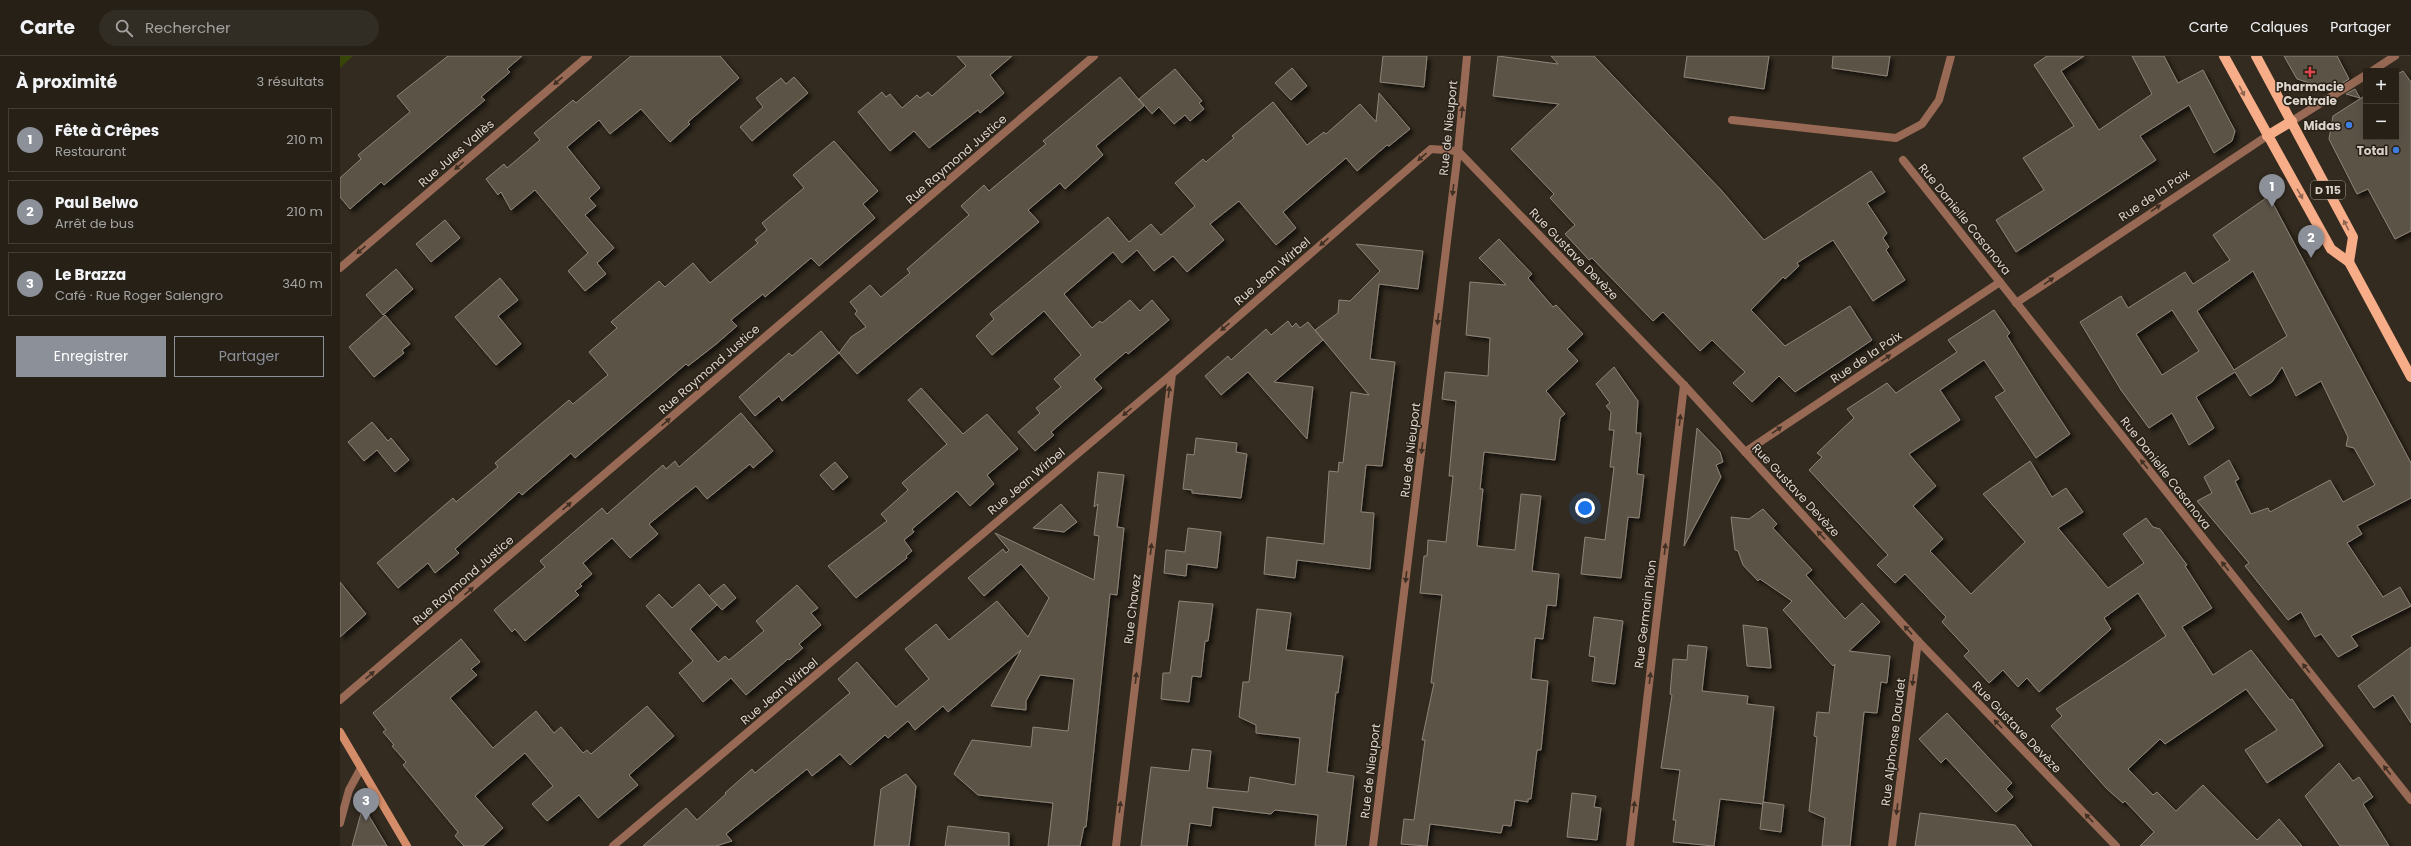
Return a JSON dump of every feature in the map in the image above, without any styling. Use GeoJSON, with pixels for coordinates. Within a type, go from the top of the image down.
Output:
{"type":"FeatureCollection","features":[{"type":"Feature","properties":{"kind":"main road","name":"D 115"},"geometry":{"type":"LineString","coordinates":[[2224,56],[2331,249],[2349,262],[2411,377]]}},
{"type":"Feature","properties":{"kind":"main road","name":"D 115"},"geometry":{"type":"LineString","coordinates":[[2256,56],[2292,121],[2352,237],[2349,262]]}},
{"type":"Feature","properties":{"kind":"main road"},"geometry":{"type":"LineString","coordinates":[[2267,136],[2292,121]]}},
{"type":"Feature","properties":{"kind":"main road"},"geometry":{"type":"LineString","coordinates":[[340,732],[407,846]]}},
{"type":"Feature","properties":{"kind":"street","name":"Rue Jules Vallès"},"geometry":{"type":"LineString","coordinates":[[340,268],[588,56]]}},
{"type":"Feature","properties":{"kind":"street","name":"Rue Raymond Justice"},"geometry":{"type":"LineString","coordinates":[[340,700],[1094,56]]}},
{"type":"Feature","properties":{"kind":"street","name":"Rue de Nieuport"},"geometry":{"type":"LineString","coordinates":[[1373,846],[1458,151],[1467,56]]}},
{"type":"Feature","properties":{"kind":"street"},"geometry":{"type":"LineString","coordinates":[[1732,120],[1896,138],[1922,124],[1939,100],[1951,56]]}},
{"type":"Feature","properties":{"kind":"street"},"geometry":{"type":"LineString","coordinates":[[2377,68],[2396,56]]}},
{"type":"Feature","properties":{"kind":"street"},"geometry":{"type":"LineString","coordinates":[[2292,121],[2363,77]]}},
{"type":"Feature","properties":{"kind":"street","name":"Rue de la Paix"},"geometry":{"type":"LineString","coordinates":[[2016,303],[2267,136]]}},
{"type":"Feature","properties":{"kind":"street","name":"Rue Jean Wirbel"},"geometry":{"type":"LineString","coordinates":[[614,846],[1172,374],[1431,149],[1458,151]]}},
{"type":"Feature","properties":{"kind":"street","name":"Rue Gustave Devèze"},"geometry":{"type":"LineString","coordinates":[[1458,151],[1684,385],[1918,641],[2116,846]]}},
{"type":"Feature","properties":{"kind":"street","name":"Rue Danielle Casanova"},"geometry":{"type":"LineString","coordinates":[[1903,160],[2411,800]]}},
{"type":"Feature","properties":{"kind":"street","name":"Rue de la Paix"},"geometry":{"type":"LineString","coordinates":[[1745,452],[2000,282]]}},
{"type":"Feature","properties":{"kind":"street","name":"Rue Chavez"},"geometry":{"type":"LineString","coordinates":[[1116,846],[1172,374]]}},
{"type":"Feature","properties":{"kind":"street","name":"Rue Germain Pilon"},"geometry":{"type":"LineString","coordinates":[[1630,846],[1684,385]]}},
{"type":"Feature","properties":{"kind":"street","name":"Rue Alphonse Daudet"},"geometry":{"type":"LineString","coordinates":[[1892,846],[1918,641]]}},
{"type":"Feature","properties":{"kind":"street"},"geometry":{"type":"LineString","coordinates":[[340,823],[349,790],[361,768]]}},
{"type":"Feature","properties":{"kind":"green space"},"geometry":{"type":"Polygon","coordinates":[[[340,56],[353,56],[340,68],[340,56]]]}},
{"type":"Feature","properties":{"kind":"building"},"geometry":{"type":"Polygon","coordinates":[[[448,56],[522,56],[507,69],[510,72],[481,97],[485,100],[384,185],[381,182],[350,209],[340,197],[340,178],[361,159],[358,155],[410,112],[397,96],[448,56]]]}},
{"type":"Feature","properties":{"kind":"building"},"geometry":{"type":"Polygon","coordinates":[[[631,56],[720,56],[739,78],[688,122],[690,124],[670,142],[641,109],[610,134],[599,120],[567,147],[600,188],[589,198],[596,206],[585,215],[614,248],[597,263],[606,274],[585,291],[568,271],[588,253],[535,190],[511,210],[501,192],[498,195],[486,179],[504,164],[507,168],[540,140],[534,133],[573,100],[576,103],[631,56]]]}},
{"type":"Feature","properties":{"kind":"building"},"geometry":{"type":"Polygon","coordinates":[[[957,56],[1012,56],[990,75],[1004,93],[980,113],[978,110],[929,148],[914,131],[890,151],[858,112],[882,92],[886,97],[890,94],[902,108],[917,95],[920,98],[928,92],[932,96],[966,66],[957,56]]]}},
{"type":"Feature","properties":{"kind":"building"},"geometry":{"type":"Polygon","coordinates":[[[1383,56],[1427,56],[1424,87],[1380,82],[1383,56]]]}},
{"type":"Feature","properties":{"kind":"building"},"geometry":{"type":"Polygon","coordinates":[[[1498,56],[1558,64],[1551,56],[1594,56],[1722,191],[1764,240],[1871,171],[1885,192],[1867,203],[1887,233],[1883,238],[1889,247],[1886,250],[1905,280],[1873,301],[1833,240],[1797,263],[1799,266],[1785,279],[1783,277],[1751,310],[1785,346],[1850,306],[1872,340],[1795,392],[1779,376],[1752,402],[1733,383],[1745,372],[1712,340],[1700,351],[1663,312],[1653,321],[1592,258],[1589,260],[1565,234],[1575,225],[1550,198],[1554,194],[1511,149],[1559,104],[1493,96],[1498,56]]]}},
{"type":"Feature","properties":{"kind":"building"},"geometry":{"type":"Polygon","coordinates":[[[1687,56],[1769,56],[1764,89],[1684,77],[1687,56]]]}},
{"type":"Feature","properties":{"kind":"building"},"geometry":{"type":"Polygon","coordinates":[[[1833,56],[1890,56],[1887,76],[1832,68],[1833,56]]]}},
{"type":"Feature","properties":{"kind":"building"},"geometry":{"type":"Polygon","coordinates":[[[2047,56],[2084,56],[2061,71],[2099,130],[2152,94],[2132,56],[2164,56],[2178,83],[2203,70],[2235,131],[2232,141],[2214,153],[2189,105],[2140,136],[2156,160],[2016,252],[1996,220],[2044,190],[2023,158],[2074,126],[2034,65],[2047,56]]]}},
{"type":"Feature","properties":{"kind":"building"},"geometry":{"type":"Polygon","coordinates":[[[2284,56],[2337,56],[2349,79],[2332,90],[2297,79],[2284,56]]]}},
{"type":"Feature","properties":{"kind":"building"},"geometry":{"type":"Polygon","coordinates":[[[1292,68],[1307,86],[1291,100],[1275,83],[1292,68]]]}},
{"type":"Feature","properties":{"kind":"building"},"geometry":{"type":"Polygon","coordinates":[[[1175,69],[1202,101],[1199,103],[1204,109],[1190,121],[1185,115],[1174,124],[1159,107],[1152,114],[1139,99],[1175,69]]]}},
{"type":"Feature","properties":{"kind":"building"},"geometry":{"type":"Polygon","coordinates":[[[2403,71],[2411,82],[2411,231],[2395,239],[2368,189],[2357,194],[2329,139],[2333,116],[2363,97],[2363,140],[2399,140],[2399,73],[2403,71]]]}},
{"type":"Feature","properties":{"kind":"building"},"geometry":{"type":"Polygon","coordinates":[[[794,77],[808,93],[752,141],[740,127],[763,107],[756,98],[781,78],[786,84],[794,77]]]}},
{"type":"Feature","properties":{"kind":"building"},"geometry":{"type":"Polygon","coordinates":[[[1120,77],[1144,106],[1096,146],[1103,155],[1065,189],[1060,183],[1028,210],[1039,222],[857,374],[839,353],[851,337],[866,327],[855,314],[857,311],[850,302],[870,285],[881,297],[910,273],[907,269],[969,215],[961,206],[984,185],[989,191],[1046,144],[1043,141],[1120,77]]]}},
{"type":"Feature","properties":{"kind":"building"},"geometry":{"type":"Polygon","coordinates":[[[2355,89],[2360,98],[2346,94],[2355,89]]]}},
{"type":"Feature","properties":{"kind":"building"},"geometry":{"type":"Polygon","coordinates":[[[1379,93],[1410,129],[1389,146],[1387,145],[1357,171],[1346,158],[1283,212],[1296,228],[1276,245],[1239,201],[1210,224],[1224,240],[1187,272],[1173,256],[1154,271],[1137,250],[1122,263],[1113,252],[1064,294],[1092,328],[1100,321],[1102,323],[1130,300],[1140,311],[1152,300],[1169,320],[1128,354],[1126,352],[1094,379],[1102,388],[1051,432],[1054,435],[1035,451],[1018,432],[1040,413],[1036,408],[1061,387],[1054,379],[1081,355],[1044,311],[992,355],[976,336],[994,319],[990,314],[1108,217],[1129,242],[1151,224],[1161,235],[1195,206],[1175,183],[1203,159],[1206,162],[1234,138],[1232,136],[1273,102],[1307,145],[1324,132],[1326,134],[1360,104],[1376,122],[1379,93]]]}},
{"type":"Feature","properties":{"kind":"building"},"geometry":{"type":"Polygon","coordinates":[[[834,141],[878,191],[863,204],[875,218],[819,266],[811,258],[765,297],[763,294],[731,320],[737,326],[715,345],[688,366],[686,364],[575,458],[571,453],[522,495],[519,492],[455,549],[459,553],[435,573],[428,563],[398,588],[377,563],[453,498],[456,502],[498,467],[495,463],[569,400],[573,404],[608,375],[589,352],[617,328],[611,322],[659,281],[665,287],[693,263],[710,283],[758,243],[755,240],[767,230],[762,223],[804,188],[793,175],[834,141]]]}},
{"type":"Feature","properties":{"kind":"building"},"geometry":{"type":"Polygon","coordinates":[[[2269,196],[2411,463],[2411,498],[2357,526],[2362,534],[2347,543],[2383,597],[2400,587],[2411,606],[2351,636],[2358,646],[2338,657],[2321,634],[2315,637],[2301,612],[2288,620],[2245,566],[2249,563],[2197,501],[2212,493],[2204,477],[2229,460],[2239,479],[2235,481],[2251,514],[2268,508],[2270,512],[2330,480],[2343,502],[2375,485],[2354,448],[2346,446],[2348,437],[2321,381],[2296,396],[2282,367],[2272,382],[2250,396],[2235,372],[2196,397],[2214,428],[2189,445],[2172,413],[2149,428],[2121,390],[2080,322],[2121,296],[2128,308],[2185,272],[2193,284],[2230,260],[2213,235],[2269,196]],[[2253,271],[2197,311],[2234,370],[2287,336],[2253,271]],[[2172,310],[2136,334],[2162,375],[2199,351],[2172,310]]]}},
{"type":"Feature","properties":{"kind":"building"},"geometry":{"type":"Polygon","coordinates":[[[445,220],[460,238],[431,262],[416,244],[445,220]]]}},
{"type":"Feature","properties":{"kind":"building"},"geometry":{"type":"Polygon","coordinates":[[[1499,239],[1532,274],[1528,278],[1553,307],[1556,305],[1583,334],[1567,349],[1578,361],[1546,391],[1565,414],[1560,418],[1555,460],[1484,452],[1480,489],[1483,489],[1477,546],[1515,550],[1521,494],[1541,496],[1532,571],[1559,574],[1556,606],[1547,605],[1543,639],[1535,638],[1531,679],[1548,681],[1541,750],[1537,750],[1531,799],[1528,799],[1528,802],[1515,800],[1511,826],[1503,825],[1501,833],[1430,824],[1427,846],[1401,844],[1404,819],[1414,820],[1425,740],[1422,740],[1434,683],[1431,683],[1442,595],[1420,593],[1424,556],[1427,556],[1428,540],[1446,542],[1453,476],[1449,476],[1456,401],[1442,399],[1445,372],[1488,376],[1490,338],[1466,335],[1470,282],[1506,285],[1479,258],[1499,239]]]}},
{"type":"Feature","properties":{"kind":"building"},"geometry":{"type":"Polygon","coordinates":[[[1356,244],[1423,251],[1418,289],[1379,284],[1370,359],[1395,362],[1382,466],[1366,465],[1361,512],[1374,513],[1370,569],[1297,560],[1295,578],[1264,574],[1267,537],[1324,544],[1329,471],[1338,472],[1339,462],[1343,463],[1351,392],[1369,395],[1315,330],[1338,313],[1339,300],[1350,301],[1380,271],[1356,244]]]}},
{"type":"Feature","properties":{"kind":"building"},"geometry":{"type":"Polygon","coordinates":[[[396,269],[413,289],[383,315],[366,295],[396,269]]]}},
{"type":"Feature","properties":{"kind":"building"},"geometry":{"type":"Polygon","coordinates":[[[500,278],[518,300],[498,316],[521,344],[496,365],[455,317],[500,278]]]}},
{"type":"Feature","properties":{"kind":"building"},"geometry":{"type":"Polygon","coordinates":[[[1994,310],[2010,333],[2007,336],[2070,434],[2036,458],[1995,397],[2005,391],[1984,360],[1940,390],[1960,420],[1909,454],[1936,486],[1913,506],[1943,539],[1930,551],[1971,594],[2025,542],[1983,494],[2030,461],[2052,497],[2066,488],[2083,512],[2058,528],[2108,588],[2144,563],[2123,534],[2146,518],[2153,527],[2160,529],[2187,565],[2185,566],[2212,608],[2182,627],[2213,675],[2251,650],[2290,700],[2292,699],[2323,746],[2267,783],[2245,750],[2277,730],[2246,689],[2165,744],[2160,739],[2128,769],[2153,795],[2157,792],[2176,811],[2203,785],[2257,840],[2279,819],[2302,846],[2140,846],[2154,832],[2125,801],[2123,803],[2107,789],[2051,726],[2062,716],[2056,709],[2166,636],[2138,593],[2104,618],[2111,629],[2039,692],[2027,678],[2018,687],[2003,670],[1989,683],[1964,656],[1969,651],[1942,622],[1946,617],[1905,574],[1895,583],[1877,565],[1888,555],[1809,470],[1822,457],[1817,453],[1854,418],[1847,409],[1887,383],[1896,393],[1957,352],[1948,340],[1994,310]]]}},
{"type":"Feature","properties":{"kind":"building"},"geometry":{"type":"Polygon","coordinates":[[[385,315],[410,344],[402,350],[404,353],[374,377],[349,347],[385,315]]]}},
{"type":"Feature","properties":{"kind":"building"},"geometry":{"type":"Polygon","coordinates":[[[1288,321],[1292,327],[1296,323],[1300,328],[1308,322],[1323,340],[1274,382],[1313,387],[1307,439],[1248,372],[1221,395],[1205,376],[1228,356],[1231,360],[1266,329],[1271,335],[1288,321]]]}},
{"type":"Feature","properties":{"kind":"building"},"geometry":{"type":"Polygon","coordinates":[[[821,331],[839,353],[782,401],[779,396],[755,416],[739,397],[789,353],[792,356],[821,331]]]}},
{"type":"Feature","properties":{"kind":"building"},"geometry":{"type":"Polygon","coordinates":[[[1614,367],[1638,401],[1636,433],[1641,433],[1637,474],[1644,475],[1639,518],[1628,517],[1621,578],[1581,574],[1585,537],[1605,540],[1614,467],[1610,467],[1614,430],[1609,430],[1611,412],[1606,406],[1610,403],[1596,384],[1614,367]]]}},
{"type":"Feature","properties":{"kind":"building"},"geometry":{"type":"Polygon","coordinates":[[[921,388],[963,434],[987,414],[1018,449],[987,475],[994,484],[970,506],[957,491],[912,529],[914,532],[904,540],[912,551],[906,556],[907,558],[856,598],[828,566],[887,521],[881,514],[908,490],[902,483],[947,444],[908,400],[921,388]]]}},
{"type":"Feature","properties":{"kind":"building"},"geometry":{"type":"Polygon","coordinates":[[[741,413],[773,451],[753,468],[750,464],[707,499],[696,486],[649,524],[658,534],[630,558],[612,538],[583,563],[592,574],[580,584],[582,586],[575,591],[579,595],[525,641],[515,629],[512,632],[494,610],[545,567],[540,561],[602,508],[607,514],[663,465],[666,469],[675,461],[679,467],[741,413]]]}},
{"type":"Feature","properties":{"kind":"building"},"geometry":{"type":"Polygon","coordinates":[[[372,422],[388,441],[391,438],[409,460],[395,472],[377,450],[364,461],[348,442],[372,422]]]}},
{"type":"Feature","properties":{"kind":"building"},"geometry":{"type":"Polygon","coordinates":[[[1697,428],[1720,452],[1723,462],[1716,465],[1721,477],[1684,546],[1697,428]]]}},
{"type":"Feature","properties":{"kind":"building"},"geometry":{"type":"Polygon","coordinates":[[[1196,438],[1237,443],[1236,452],[1247,454],[1241,498],[1192,493],[1192,490],[1183,489],[1187,454],[1194,455],[1196,438]]]}},
{"type":"Feature","properties":{"kind":"building"},"geometry":{"type":"Polygon","coordinates":[[[835,462],[848,477],[833,490],[820,475],[835,462]]]}},
{"type":"Feature","properties":{"kind":"building"},"geometry":{"type":"Polygon","coordinates":[[[1098,472],[1124,475],[1117,527],[1124,528],[1117,595],[1110,594],[1086,827],[1084,827],[1080,846],[1048,846],[1053,803],[978,795],[954,774],[972,740],[1031,747],[1033,727],[1068,731],[1074,679],[1040,675],[1026,701],[1026,710],[991,706],[1021,650],[948,712],[943,706],[915,730],[908,721],[888,738],[885,735],[850,765],[840,754],[812,776],[807,769],[726,834],[732,841],[716,846],[643,846],[686,808],[697,820],[752,769],[755,773],[850,693],[838,679],[857,662],[896,707],[929,679],[905,649],[936,624],[949,640],[997,601],[1028,637],[1049,598],[1021,564],[984,596],[968,578],[1003,549],[1006,553],[1009,550],[995,533],[1094,580],[1099,536],[1094,535],[1098,504],[1094,507],[1098,472]]]}},
{"type":"Feature","properties":{"kind":"building"},"geometry":{"type":"Polygon","coordinates":[[[1061,504],[1077,522],[1064,532],[1033,528],[1061,504]]]}},
{"type":"Feature","properties":{"kind":"building"},"geometry":{"type":"Polygon","coordinates":[[[1763,509],[1777,524],[1773,528],[1812,570],[1806,575],[1845,619],[1862,603],[1880,622],[1849,651],[1890,656],[1887,683],[1881,682],[1877,713],[1864,712],[1850,846],[1822,846],[1825,818],[1809,811],[1817,737],[1814,736],[1817,712],[1829,713],[1835,664],[1833,666],[1783,610],[1792,601],[1760,579],[1758,581],[1743,565],[1738,551],[1735,550],[1731,517],[1749,519],[1763,509]]]}},
{"type":"Feature","properties":{"kind":"building"},"geometry":{"type":"Polygon","coordinates":[[[1188,528],[1221,532],[1217,568],[1187,564],[1186,576],[1164,573],[1166,550],[1185,552],[1188,528]]]}},
{"type":"Feature","properties":{"kind":"building"},"geometry":{"type":"Polygon","coordinates":[[[340,582],[366,614],[340,637],[340,582]]]}},
{"type":"Feature","properties":{"kind":"building"},"geometry":{"type":"Polygon","coordinates":[[[699,584],[717,605],[690,629],[718,662],[725,656],[729,660],[764,631],[756,621],[797,585],[818,608],[811,613],[821,625],[799,644],[803,648],[746,695],[731,678],[703,702],[679,673],[693,661],[646,606],[659,594],[672,608],[699,584]]]}},
{"type":"Feature","properties":{"kind":"building"},"geometry":{"type":"Polygon","coordinates":[[[724,584],[736,598],[722,610],[709,596],[724,584]]]}},
{"type":"Feature","properties":{"kind":"building"},"geometry":{"type":"Polygon","coordinates":[[[1179,601],[1213,604],[1208,641],[1205,641],[1201,677],[1192,676],[1189,702],[1161,699],[1163,673],[1170,673],[1179,601]]]}},
{"type":"Feature","properties":{"kind":"building"},"geometry":{"type":"Polygon","coordinates":[[[1257,609],[1291,613],[1286,650],[1343,656],[1338,693],[1336,692],[1327,772],[1354,776],[1346,846],[1315,846],[1318,815],[1275,810],[1271,814],[1213,807],[1211,826],[1190,823],[1187,846],[1141,846],[1151,767],[1189,771],[1192,749],[1211,751],[1207,788],[1248,792],[1250,777],[1295,785],[1300,738],[1256,733],[1256,725],[1239,717],[1243,682],[1249,682],[1257,609]]]}},
{"type":"Feature","properties":{"kind":"building"},"geometry":{"type":"Polygon","coordinates":[[[1594,617],[1623,621],[1615,684],[1592,681],[1595,657],[1589,656],[1594,617]]]}},
{"type":"Feature","properties":{"kind":"building"},"geometry":{"type":"Polygon","coordinates":[[[1743,625],[1767,628],[1771,668],[1747,666],[1743,625]]]}},
{"type":"Feature","properties":{"kind":"building"},"geometry":{"type":"Polygon","coordinates":[[[461,639],[480,662],[471,669],[477,675],[450,698],[493,748],[536,711],[554,733],[561,727],[583,753],[587,750],[591,754],[647,706],[674,736],[629,775],[638,785],[598,818],[579,795],[547,821],[532,804],[553,786],[525,753],[475,796],[503,828],[483,846],[464,846],[455,836],[458,832],[403,765],[406,762],[392,746],[394,745],[383,732],[386,730],[373,713],[461,639]]]}},
{"type":"Feature","properties":{"kind":"building"},"geometry":{"type":"Polygon","coordinates":[[[1688,645],[1707,647],[1702,691],[1748,696],[1747,704],[1774,707],[1763,804],[1720,799],[1714,846],[1673,842],[1676,820],[1673,820],[1680,770],[1661,768],[1672,695],[1670,694],[1673,659],[1687,660],[1688,645]]]}},
{"type":"Feature","properties":{"kind":"building"},"geometry":{"type":"Polygon","coordinates":[[[2411,647],[2411,723],[2393,695],[2374,708],[2358,686],[2411,647]]]}},
{"type":"Feature","properties":{"kind":"building"},"geometry":{"type":"Polygon","coordinates":[[[1947,713],[2012,783],[2006,789],[2013,797],[1996,812],[1946,758],[1941,763],[1919,739],[1947,713]]]}},
{"type":"Feature","properties":{"kind":"building"},"geometry":{"type":"Polygon","coordinates":[[[2339,763],[2353,781],[2359,777],[2373,797],[2363,804],[2389,846],[2340,846],[2305,796],[2339,763]]]}},
{"type":"Feature","properties":{"kind":"building"},"geometry":{"type":"Polygon","coordinates":[[[906,774],[916,786],[909,846],[874,846],[881,789],[906,774]]]}},
{"type":"Feature","properties":{"kind":"building"},"geometry":{"type":"Polygon","coordinates":[[[1572,793],[1596,796],[1594,807],[1601,808],[1597,840],[1567,837],[1572,793]]]}},
{"type":"Feature","properties":{"kind":"building"},"geometry":{"type":"Polygon","coordinates":[[[1763,802],[1784,805],[1781,832],[1760,829],[1763,802]]]}},
{"type":"Feature","properties":{"kind":"building"},"geometry":{"type":"Polygon","coordinates":[[[363,806],[387,846],[352,846],[363,806]]]}},
{"type":"Feature","properties":{"kind":"building"},"geometry":{"type":"Polygon","coordinates":[[[1920,813],[2015,825],[2032,846],[1915,846],[1920,813]]]}},
{"type":"Feature","properties":{"kind":"building"},"geometry":{"type":"Polygon","coordinates":[[[948,826],[1009,833],[1009,846],[945,846],[948,826]]]}},
{"type":"Feature","properties":{"kind":"place","name":"Pharmacie Centrale"},"geometry":{"type":"Point","coordinates":[2310,72]}},
{"type":"Feature","properties":{"kind":"place","name":"Midas"},"geometry":{"type":"Point","coordinates":[2349,125]}},
{"type":"Feature","properties":{"kind":"place","name":"Total"},"geometry":{"type":"Point","coordinates":[2396,150]}},
{"type":"Feature","properties":{"kind":"place","name":"Fête à Crêpes"},"geometry":{"type":"Point","coordinates":[2272,207]}},
{"type":"Feature","properties":{"kind":"place","name":"Paul Belwo"},"geometry":{"type":"Point","coordinates":[2311,258]}},
{"type":"Feature","properties":{"kind":"place","name":"Le Brazza"},"geometry":{"type":"Point","coordinates":[366,821]}}]}
